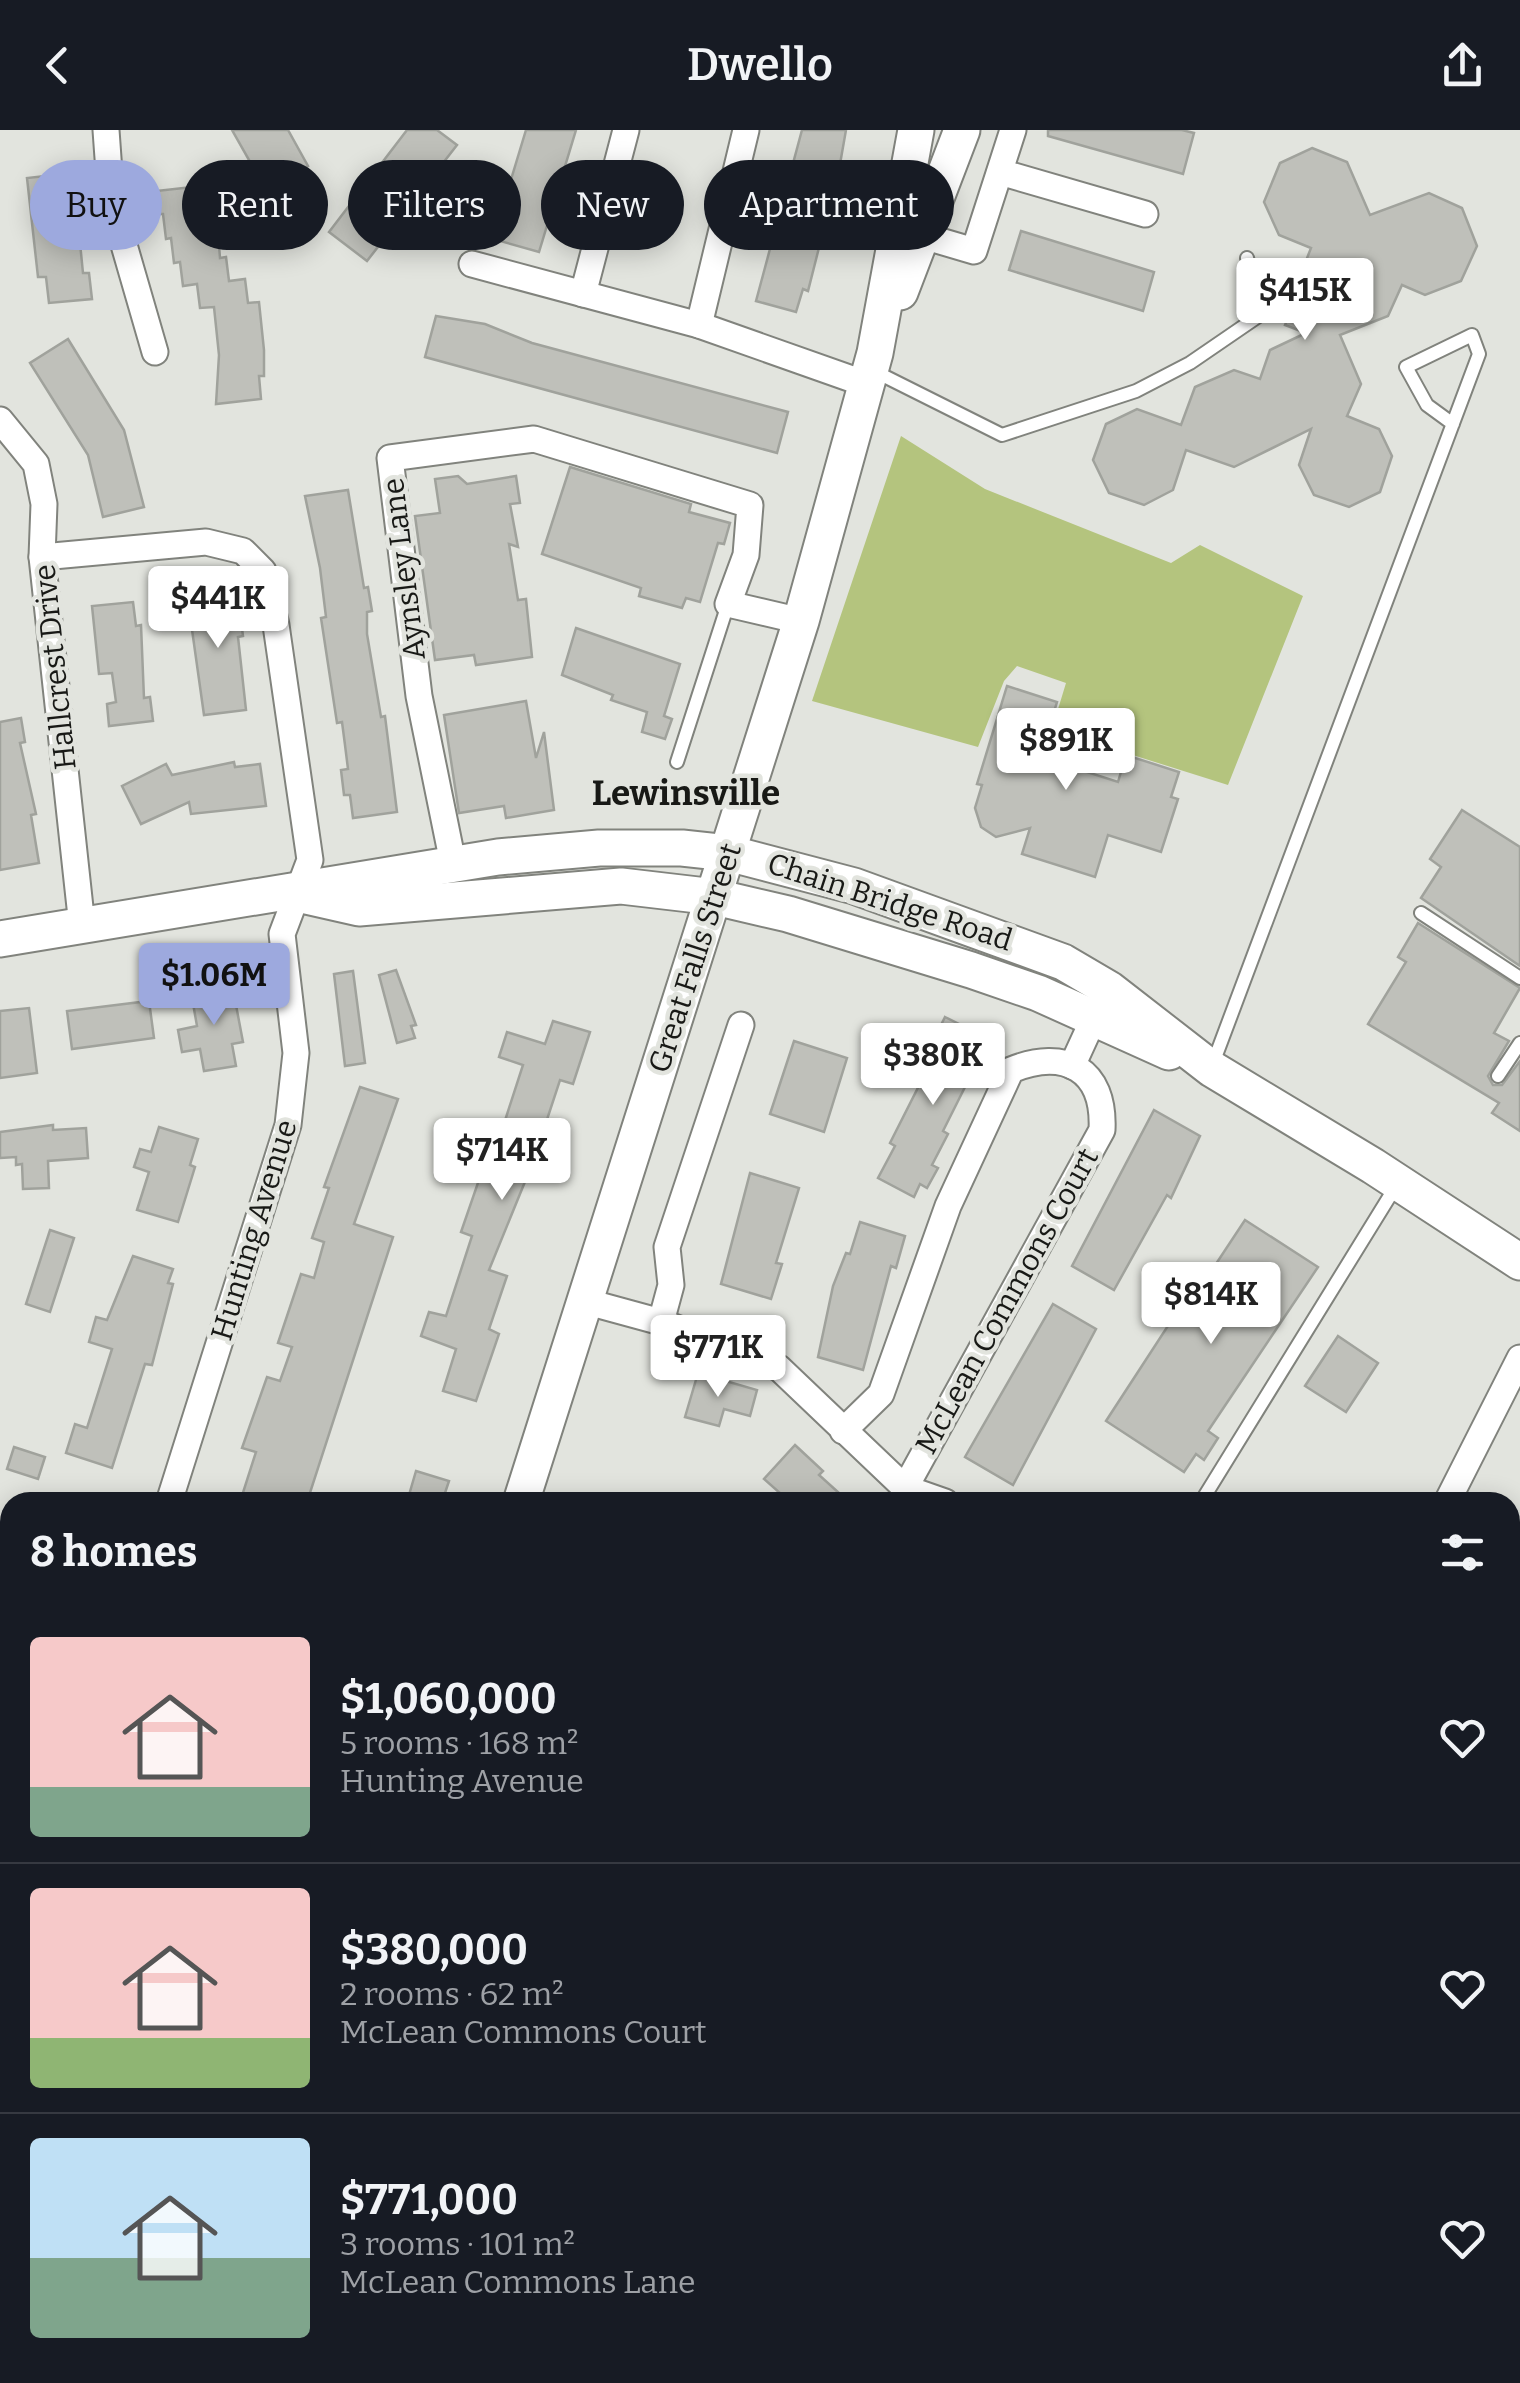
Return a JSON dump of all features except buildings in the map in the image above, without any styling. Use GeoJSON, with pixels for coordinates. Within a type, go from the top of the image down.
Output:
{"type":"FeatureCollection","features":[{"type":"Feature","properties":{"kind":"main road","name":"Great Falls Street"},"geometry":{"type":"LineString","coordinates":[[524,1492],[801,620],[870,369],[916,130]]}},
{"type":"Feature","properties":{"kind":"main road","name":"Great Falls Street"},"geometry":{"type":"LineString","coordinates":[[951,160],[962,130]]}},
{"type":"Feature","properties":{"kind":"main road","name":"Great Falls Street"},"geometry":{"type":"LineString","coordinates":[[870,369],[917,250]]}},
{"type":"Feature","properties":{"kind":"main road","name":"Chain Bridge Road"},"geometry":{"type":"LineString","coordinates":[[0,939],[294,893],[453,863],[599,848],[682,848],[728,853],[870,891],[1063,962],[1110,990],[1212,1069],[1398,1182],[1520,1262]]}},
{"type":"Feature","properties":{"kind":"main road","name":"Chain Bridge Road"},"geometry":{"type":"LineString","coordinates":[[294,893],[359,908],[621,886],[715,897],[788,914],[971,970],[1212,1069]]}},
{"type":"Feature","properties":{"kind":"street"},"geometry":{"type":"LineString","coordinates":[[106,130],[111,200],[155,352]]}},
{"type":"Feature","properties":{"kind":"street"},"geometry":{"type":"LineString","coordinates":[[583,294],[626,130]]}},
{"type":"Feature","properties":{"kind":"street"},"geometry":{"type":"LineString","coordinates":[[699,325],[746,130]]}},
{"type":"Feature","properties":{"kind":"street"},"geometry":{"type":"LineString","coordinates":[[954,245],[974,251],[1013,130]]}},
{"type":"Feature","properties":{"kind":"street"},"geometry":{"type":"LineString","coordinates":[[1000,172],[1145,214]]}},
{"type":"Feature","properties":{"kind":"street"},"geometry":{"type":"LineString","coordinates":[[472,264],[870,369]]}},
{"type":"Feature","properties":{"kind":"street","name":"Hallcrest Drive"},"geometry":{"type":"LineString","coordinates":[[0,420],[36,464],[44,504],[42,557],[82,926]]}},
{"type":"Feature","properties":{"kind":"street","name":"Aynsley Lane"},"geometry":{"type":"LineString","coordinates":[[453,863],[419,696],[390,458],[534,439],[750,504],[746,555],[728,604]]}},
{"type":"Feature","properties":{"kind":"street","name":"Hunting Avenue"},"geometry":{"type":"LineString","coordinates":[[42,557],[206,542],[243,551],[263,572],[276,625],[310,860],[294,893],[282,934],[296,1053],[288,1125],[172,1492]]}},
{"type":"Feature","properties":{"kind":"street"},"geometry":{"type":"LineString","coordinates":[[728,604],[801,620]]}},
{"type":"Feature","properties":{"kind":"street"},"geometry":{"type":"LineString","coordinates":[[843,1430],[881,1394],[948,1206],[1011,1070],[1037,1059],[1072,1066],[1094,1018]]}},
{"type":"Feature","properties":{"kind":"street"},"geometry":{"type":"LineString","coordinates":[[662,1322],[671,1285],[667,1246],[741,1024]]}},
{"type":"Feature","properties":{"kind":"street","name":"McLean Commons Court"},"geometry":{"type":"LineString","coordinates":[[905,1488],[1102,1130],[1104,1100],[1093,1081],[1072,1066]]}},
{"type":"Feature","properties":{"kind":"street"},"geometry":{"type":"LineString","coordinates":[[584,1300],[662,1322],[779,1368],[905,1488],[916,1492]]}},
{"type":"Feature","properties":{"kind":"street"},"geometry":{"type":"LineString","coordinates":[[1453,1492],[1520,1358]]}},
{"type":"Feature","properties":{"kind":"lane"},"geometry":{"type":"LineString","coordinates":[[870,369],[1002,435],[1136,391],[1190,363],[1263,313],[1247,258]]}},
{"type":"Feature","properties":{"kind":"lane"},"geometry":{"type":"LineString","coordinates":[[1212,1069],[1480,354],[1472,336],[1406,366],[1428,405],[1453,424]]}},
{"type":"Feature","properties":{"kind":"lane"},"geometry":{"type":"LineString","coordinates":[[677,762],[728,604]]}},
{"type":"Feature","properties":{"kind":"lane"},"geometry":{"type":"LineString","coordinates":[[1421,913],[1520,978]]}},
{"type":"Feature","properties":{"kind":"lane"},"geometry":{"type":"LineString","coordinates":[[1498,1076],[1520,1043]]}},
{"type":"Feature","properties":{"kind":"lane"},"geometry":{"type":"LineString","coordinates":[[1206,1492],[1398,1182]]}},
{"type":"Feature","properties":{"kind":"green space"},"geometry":{"type":"Polygon","coordinates":[[[901,436],[985,489],[1171,563],[1200,545],[1303,596],[1228,785],[1120,751],[1117,761],[1048,742],[1066,683],[1017,666],[1004,681],[978,747],[812,701],[901,436]]]}},
{"type":"Feature","properties":{"kind":"district","name":"Lewinsville"},"geometry":{"type":"Point","coordinates":[686,793]}}]}
